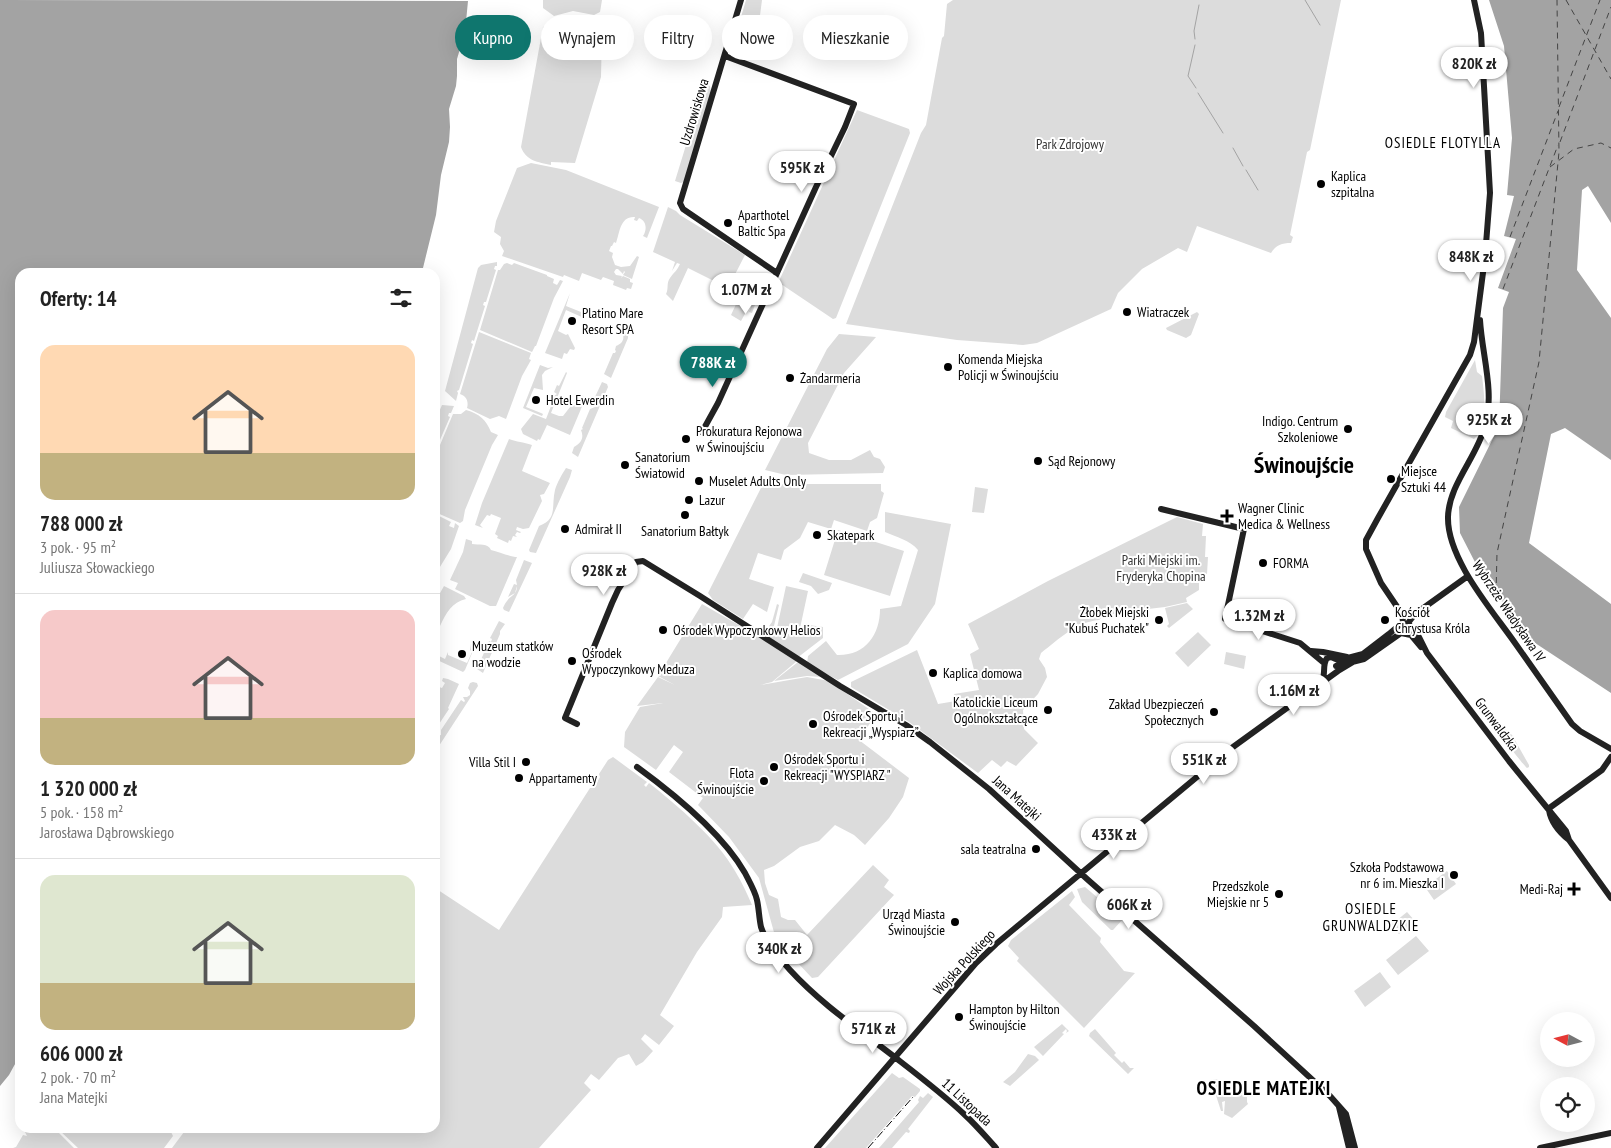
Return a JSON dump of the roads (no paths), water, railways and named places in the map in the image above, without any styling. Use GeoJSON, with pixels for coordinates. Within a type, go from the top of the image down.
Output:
{"type":"FeatureCollection","features":[{"type":"Feature","properties":{"kind":"street","name":"Uzdrowiskowa"},"geometry":{"type":"LineString","coordinates":[[737,15],[741,0]]}},
{"type":"Feature","properties":{"kind":"street","name":"Wybrzeże Władysława IV"},"geometry":{"type":"LineString","coordinates":[[1392,600],[1378,577],[1366,552],[1365,544],[1470,355],[1479,309],[1489,221],[1490,185],[1481,33],[1474,0]]}},
{"type":"Feature","properties":{"kind":"street","name":"Uzdrowiskowa"},"geometry":{"type":"LineString","coordinates":[[724,60],[680,202],[683,209],[777,273]]}},
{"type":"Feature","properties":{"kind":"street"},"geometry":{"type":"LineString","coordinates":[[702,432],[721,396],[854,104],[736,60]]}},
{"type":"Feature","properties":{"kind":"street","name":"Wybrzeże Władysława IV"},"geometry":{"type":"LineString","coordinates":[[1479,309],[1488,395],[1487,421],[1452,497],[1448,517],[1449,532],[1468,576],[1568,718],[1580,731],[1611,749]]}},
{"type":"Feature","properties":{"kind":"street"},"geometry":{"type":"LineString","coordinates":[[1470,355],[1483,356]]}},
{"type":"Feature","properties":{"kind":"street"},"geometry":{"type":"LineString","coordinates":[[1161,509],[1244,529],[1225,619],[1300,643],[1312,652],[1329,670],[1363,654],[1405,628],[1415,614],[1468,576]]}},
{"type":"Feature","properties":{"kind":"street","name":"Jana Matejki"},"geometry":{"type":"LineString","coordinates":[[568,709],[618,590],[634,564],[639,561],[644,562],[906,725],[989,789],[1311,1077],[1344,1111],[1355,1148]]}},
{"type":"Feature","properties":{"kind":"street"},"geometry":{"type":"LineString","coordinates":[[1392,600],[1402,614],[1405,628]]}},
{"type":"Feature","properties":{"kind":"street"},"geometry":{"type":"LineString","coordinates":[[1391,637],[1398,618],[1398,611],[1392,600]]}},
{"type":"Feature","properties":{"kind":"street","name":"Grunwaldzka"},"geometry":{"type":"LineString","coordinates":[[1405,628],[1427,653],[1548,809],[1550,818],[1569,840],[1611,898]]}},
{"type":"Feature","properties":{"kind":"street","name":"Grunwaldzka"},"geometry":{"type":"LineString","coordinates":[[1405,628],[1419,637],[1427,653]]}},
{"type":"Feature","properties":{"kind":"street"},"geometry":{"type":"LineString","coordinates":[[1391,637],[1415,640]]}},
{"type":"Feature","properties":{"kind":"street"},"geometry":{"type":"LineString","coordinates":[[1312,652],[1332,658],[1351,660]]}},
{"type":"Feature","properties":{"kind":"street"},"geometry":{"type":"LineString","coordinates":[[1312,652],[1323,652],[1351,660]]}},
{"type":"Feature","properties":{"kind":"street"},"geometry":{"type":"LineString","coordinates":[[1320,684],[1325,674],[1326,660],[1332,658]]}},
{"type":"Feature","properties":{"kind":"street"},"geometry":{"type":"LineString","coordinates":[[1329,677],[1337,662],[1332,658]]}},
{"type":"Feature","properties":{"kind":"street"},"geometry":{"type":"LineString","coordinates":[[1329,677],[1351,660]]}},
{"type":"Feature","properties":{"kind":"street","name":"Wojska Polskiego"},"geometry":{"type":"LineString","coordinates":[[817,1148],[989,950],[1233,747],[1329,677]]}},
{"type":"Feature","properties":{"kind":"street"},"geometry":{"type":"LineString","coordinates":[[568,709],[570,715],[577,724],[565,718],[568,709]]}},
{"type":"Feature","properties":{"kind":"street"},"geometry":{"type":"LineString","coordinates":[[1548,809],[1602,770],[1611,756]]}},
{"type":"Feature","properties":{"kind":"street","name":"11 Listopada"},"geometry":{"type":"LineString","coordinates":[[637,767],[674,796],[701,821],[739,865],[757,900],[762,928],[767,940],[792,972],[823,1002],[896,1058],[966,1116],[996,1148]]}},
{"type":"Feature","properties":{"kind":"street","name":"Jana Matejki"},"geometry":{"type":"LineString","coordinates":[[1339,1106],[1349,1148]]}},
{"type":"Feature","properties":{"kind":"street"},"geometry":{"type":"LineString","coordinates":[[1540,1148],[1611,1133]]}},
{"type":"Feature","properties":{"kind":"waterway"},"geometry":{"type":"LineString","coordinates":[[1305,0],[1320,25]]}},
{"type":"Feature","properties":{"kind":"waterway"},"geometry":{"type":"LineString","coordinates":[[1195,39],[1194,31],[1199,5]]}},
{"type":"Feature","properties":{"kind":"waterway"},"geometry":{"type":"LineString","coordinates":[[1195,45],[1188,76],[1196,88]]}},
{"type":"Feature","properties":{"kind":"waterway"},"geometry":{"type":"LineString","coordinates":[[1198,93],[1223,133]]}},
{"type":"Feature","properties":{"kind":"waterway"},"geometry":{"type":"LineString","coordinates":[[1233,148],[1243,166]]}},
{"type":"Feature","properties":{"kind":"waterway"},"geometry":{"type":"LineString","coordinates":[[1246,170],[1258,190]]}},
{"type":"Feature","properties":{"kind":"railway"},"geometry":{"type":"LineString","coordinates":[[868,1148],[913,1097]]}},
{"type":"Feature","properties":{"kind":"place","name":"Kaplica szpitalna"},"geometry":{"type":"Point","coordinates":[1321,184]}},
{"type":"Feature","properties":{"kind":"place","name":"Aparthotel Baltic Spa"},"geometry":{"type":"Point","coordinates":[728,223]}},
{"type":"Feature","properties":{"kind":"place","name":"Wiatraczek"},"geometry":{"type":"Point","coordinates":[1127,312]}},
{"type":"Feature","properties":{"kind":"place","name":"Platino Mare Resort SPA"},"geometry":{"type":"Point","coordinates":[572,321]}},
{"type":"Feature","properties":{"kind":"place","name":"Komenda Miejska Policji w Świnoujściu"},"geometry":{"type":"Point","coordinates":[948,367]}},
{"type":"Feature","properties":{"kind":"place","name":"Żandarmeria"},"geometry":{"type":"Point","coordinates":[790,378]}},
{"type":"Feature","properties":{"kind":"place","name":"Hotel Ewerdin"},"geometry":{"type":"Point","coordinates":[536,400]}},
{"type":"Feature","properties":{"kind":"place","name":"Indigo. Centrum Szkoleniowe"},"geometry":{"type":"Point","coordinates":[1348,429]}},
{"type":"Feature","properties":{"kind":"place","name":"Prokuratura Rejonowa w Świnoujściu"},"geometry":{"type":"Point","coordinates":[686,439]}},
{"type":"Feature","properties":{"kind":"place","name":"Sąd Rejonowy"},"geometry":{"type":"Point","coordinates":[1038,461]}},
{"type":"Feature","properties":{"kind":"place","name":"Sanatorium Światowid"},"geometry":{"type":"Point","coordinates":[625,465]}},
{"type":"Feature","properties":{"kind":"place","name":"Miejsce Sztuki 44"},"geometry":{"type":"Point","coordinates":[1391,479]}},
{"type":"Feature","properties":{"kind":"place","name":"Muselet Adults Only"},"geometry":{"type":"Point","coordinates":[699,481]}},
{"type":"Feature","properties":{"kind":"place","name":"Lazur"},"geometry":{"type":"Point","coordinates":[689,500]}},
{"type":"Feature","properties":{"kind":"place","name":"Sanatorium Bałtyk"},"geometry":{"type":"Point","coordinates":[685,515]}},
{"type":"Feature","properties":{"kind":"place","name":"Wagner Clinic Medica & Wellness"},"geometry":{"type":"Point","coordinates":[1227,516]}},
{"type":"Feature","properties":{"kind":"place","name":"Admirał II"},"geometry":{"type":"Point","coordinates":[565,529]}},
{"type":"Feature","properties":{"kind":"place","name":"Skatepark"},"geometry":{"type":"Point","coordinates":[817,535]}},
{"type":"Feature","properties":{"kind":"place","name":"FORMA"},"geometry":{"type":"Point","coordinates":[1263,563]}},
{"type":"Feature","properties":{"kind":"place","name":"Żłobek Miejski \"Kubuś Puchatek\""},"geometry":{"type":"Point","coordinates":[1159,620]}},
{"type":"Feature","properties":{"kind":"place","name":"Kościół Chrystusa Króla"},"geometry":{"type":"Point","coordinates":[1385,620]}},
{"type":"Feature","properties":{"kind":"place","name":"Ośrodek Wypoczynkowy Helios"},"geometry":{"type":"Point","coordinates":[663,630]}},
{"type":"Feature","properties":{"kind":"place","name":"Muzeum statków na wodzie"},"geometry":{"type":"Point","coordinates":[462,654]}},
{"type":"Feature","properties":{"kind":"place","name":"Ośrodek Wypoczynkowy Meduza"},"geometry":{"type":"Point","coordinates":[572,661]}},
{"type":"Feature","properties":{"kind":"place","name":"Kaplica domowa"},"geometry":{"type":"Point","coordinates":[933,673]}},
{"type":"Feature","properties":{"kind":"place","name":"Katolickie Liceum Ogólnokształcące"},"geometry":{"type":"Point","coordinates":[1048,710]}},
{"type":"Feature","properties":{"kind":"place","name":"Zakład Ubezpieczeń Społecznych"},"geometry":{"type":"Point","coordinates":[1214,712]}},
{"type":"Feature","properties":{"kind":"place","name":"Ośrodek Sportu i Rekreacji „Wyspiarz”"},"geometry":{"type":"Point","coordinates":[813,724]}},
{"type":"Feature","properties":{"kind":"place","name":"Villa Stil I"},"geometry":{"type":"Point","coordinates":[526,762]}},
{"type":"Feature","properties":{"kind":"place","name":"Ośrodek Sportu i Rekreacji \"WYSPIARZ \""},"geometry":{"type":"Point","coordinates":[774,767]}},
{"type":"Feature","properties":{"kind":"place","name":"Appartamenty"},"geometry":{"type":"Point","coordinates":[519,778]}},
{"type":"Feature","properties":{"kind":"place","name":"Flota Świnoujście"},"geometry":{"type":"Point","coordinates":[764,781]}},
{"type":"Feature","properties":{"kind":"place","name":"sala teatralna"},"geometry":{"type":"Point","coordinates":[1036,849]}},
{"type":"Feature","properties":{"kind":"place","name":"Szkoła Podstawowa nr 6 im. Mieszka I"},"geometry":{"type":"Point","coordinates":[1454,875]}},
{"type":"Feature","properties":{"kind":"place","name":"Medi-Raj"},"geometry":{"type":"Point","coordinates":[1574,889]}},
{"type":"Feature","properties":{"kind":"place","name":"Przedszkole Miejskie nr 5"},"geometry":{"type":"Point","coordinates":[1279,894]}},
{"type":"Feature","properties":{"kind":"place","name":"Urząd Miasta Świnoujście"},"geometry":{"type":"Point","coordinates":[955,922]}},
{"type":"Feature","properties":{"kind":"place","name":"Hampton by Hilton Świnoujście"},"geometry":{"type":"Point","coordinates":[959,1017]}},
{"type":"Feature","properties":{"kind":"district","name":"OSIEDLE FLOTYLLA"},"geometry":{"type":"Point","coordinates":[1443,143]}},
{"type":"Feature","properties":{"kind":"district","name":"Świnoujście"},"geometry":{"type":"Point","coordinates":[1304,465]}},
{"type":"Feature","properties":{"kind":"district","name":"OSIEDLE GRUNWALDZKIE"},"geometry":{"type":"Point","coordinates":[1371,918]}},
{"type":"Feature","properties":{"kind":"district","name":"OSIEDLE MATEJKI"},"geometry":{"type":"Point","coordinates":[1264,1088]}},
{"type":"Feature","properties":{"kind":"park label","name":"Park Zdrojowy"},"geometry":{"type":"Point","coordinates":[1070,144]}},
{"type":"Feature","properties":{"kind":"park label","name":"Parki Miejski im. Fryderyka Chopina"},"geometry":{"type":"Point","coordinates":[1161,568]}}]}
